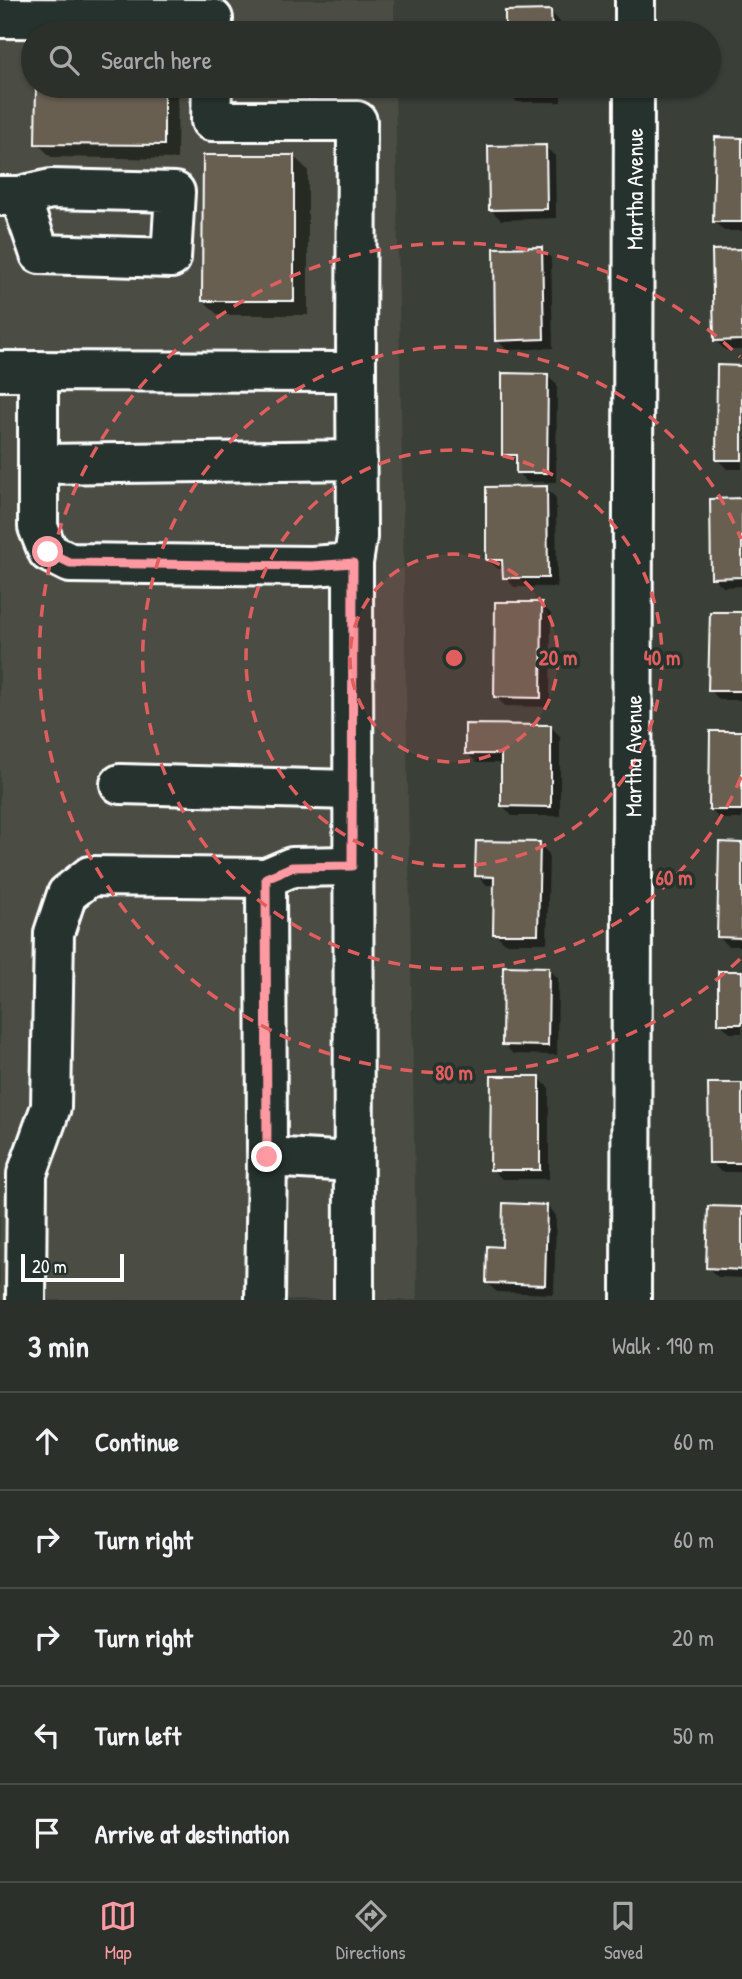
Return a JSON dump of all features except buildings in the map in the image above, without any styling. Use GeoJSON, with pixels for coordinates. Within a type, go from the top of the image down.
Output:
{"type":"FeatureCollection","features":[{"type":"Feature","properties":{"kind":"street"},"geometry":{"type":"LineString","coordinates":[[635,0],[635,21]]}},
{"type":"Feature","properties":{"kind":"street"},"geometry":{"type":"LineString","coordinates":[[0,18],[213,21]]}},
{"type":"Feature","properties":{"kind":"street"},"geometry":{"type":"LineString","coordinates":[[212,98],[211,121],[357,121],[358,537],[353,563],[352,790],[354,1300]]}},
{"type":"Feature","properties":{"kind":"street","name":"Martha Avenue"},"geometry":{"type":"LineString","coordinates":[[631,1300],[634,98]]}},
{"type":"Feature","properties":{"kind":"street"},"geometry":{"type":"LineString","coordinates":[[0,371],[356,372]]}},
{"type":"Feature","properties":{"kind":"street"},"geometry":{"type":"LineString","coordinates":[[38,371],[38,527],[48,552],[70,563],[312,566],[353,563]]}},
{"type":"Feature","properties":{"kind":"street"},"geometry":{"type":"LineString","coordinates":[[38,464],[357,460]]}},
{"type":"Feature","properties":{"kind":"street"},"geometry":{"type":"LineString","coordinates":[[120,784],[352,790]]}},
{"type":"Feature","properties":{"kind":"street"},"geometry":{"type":"LineString","coordinates":[[26,1300],[27,1174],[51,1107],[54,933],[67,894],[90,876],[266,878],[292,867],[352,866]]}},
{"type":"Feature","properties":{"kind":"street"},"geometry":{"type":"LineString","coordinates":[[265,1300],[266,878]]}},
{"type":"Feature","properties":{"kind":"street"},"geometry":{"type":"LineString","coordinates":[[267,1157],[353,1162]]}},
{"type":"Feature","properties":{"kind":"shaded area"},"geometry":{"type":"Polygon","coordinates":[[[0,0],[394,0],[394,21],[21,21],[21,98],[395,98],[417,1300],[0,1300],[0,0]]]}},
{"type":"Feature","properties":{"kind":"route"},"geometry":{"type":"LineString","coordinates":[[48,552],[70,563],[312,566],[353,563],[352,866],[292,867],[266,878],[267,1157]]}}]}
